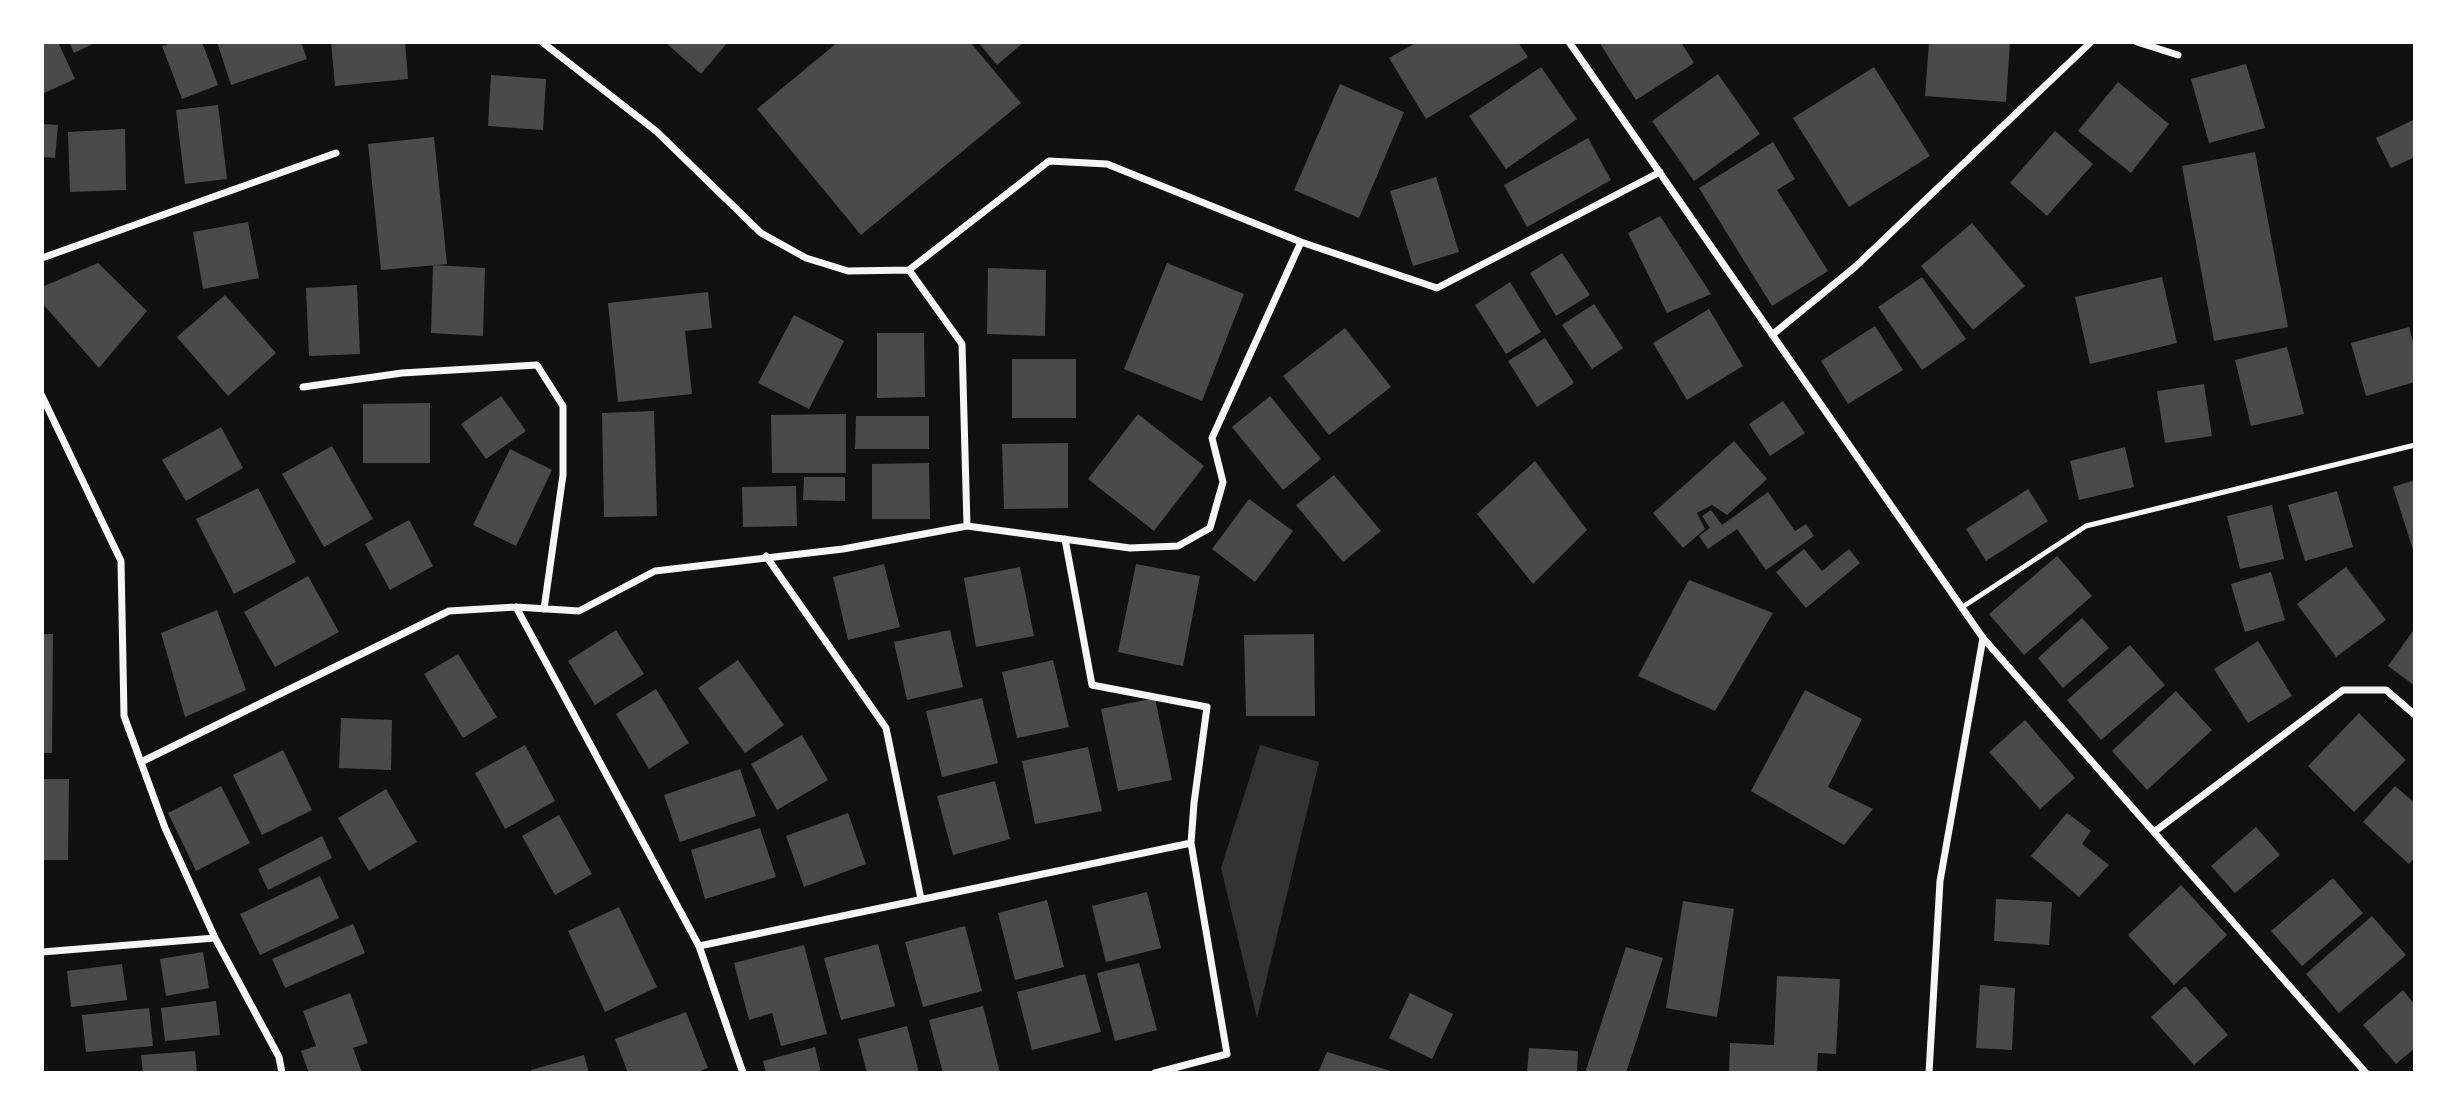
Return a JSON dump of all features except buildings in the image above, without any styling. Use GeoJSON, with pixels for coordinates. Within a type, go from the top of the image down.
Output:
{"type":"FeatureCollection","features":[{"type":"Feature","properties":{"kind":"street"},"geometry":{"type":"LineString","coordinates":[[542,42],[656,131],[761,233],[806,258],[848,271],[909,270],[1049,161],[1107,164],[1301,242],[1437,288],[1660,172]]}},
{"type":"Feature","properties":{"kind":"street"},"geometry":{"type":"LineString","coordinates":[[1569,42],[1983,638],[2366,1073]]}},
{"type":"Feature","properties":{"kind":"street"},"geometry":{"type":"LineString","coordinates":[[1772,335],[1855,267],[2091,42]]}},
{"type":"Feature","properties":{"kind":"street"},"geometry":{"type":"LineString","coordinates":[[2137,42],[2178,55]]}},
{"type":"Feature","properties":{"kind":"street"},"geometry":{"type":"LineString","coordinates":[[42,258],[336,153]]}},
{"type":"Feature","properties":{"kind":"street"},"geometry":{"type":"LineString","coordinates":[[141,762],[449,611],[516,607],[579,611],[655,571],[843,549],[967,526],[1130,548],[1178,546],[1210,528],[1223,482],[1212,438],[1301,242]]}},
{"type":"Feature","properties":{"kind":"street"},"geometry":{"type":"LineString","coordinates":[[909,270],[962,344],[967,526]]}},
{"type":"Feature","properties":{"kind":"street"},"geometry":{"type":"LineString","coordinates":[[303,387],[402,373],[537,365],[563,406],[563,475],[544,609]]}},
{"type":"Feature","properties":{"kind":"street"},"geometry":{"type":"LineString","coordinates":[[42,396],[121,561],[124,716],[165,828],[215,938],[279,1057],[282,1073]]}},
{"type":"Feature","properties":{"kind":"street"},"geometry":{"type":"LineString","coordinates":[[1065,539],[1092,685],[1208,707],[1191,843],[1227,1055],[1155,1073]]}},
{"type":"Feature","properties":{"kind":"street"},"geometry":{"type":"LineString","coordinates":[[766,556],[886,728],[921,899]]}},
{"type":"Feature","properties":{"kind":"street"},"geometry":{"type":"LineString","coordinates":[[516,607],[699,946],[743,1073]]}},
{"type":"Feature","properties":{"kind":"street"},"geometry":{"type":"LineString","coordinates":[[1929,1073],[1940,881],[1983,638]]}},
{"type":"Feature","properties":{"kind":"street"},"geometry":{"type":"LineString","coordinates":[[2154,831],[2343,690],[2386,690],[2415,715]]}},
{"type":"Feature","properties":{"kind":"street"},"geometry":{"type":"LineString","coordinates":[[699,946],[1191,843]]}},
{"type":"Feature","properties":{"kind":"street"},"geometry":{"type":"LineString","coordinates":[[42,952],[215,938]]}},
{"type":"Feature","properties":{"kind":"lane"},"geometry":{"type":"LineString","coordinates":[[1961,608],[2086,526],[2415,445]]}},
{"type":"Feature","properties":{"kind":"shaded area"},"geometry":{"type":"Polygon","coordinates":[[[1260,745],[1319,762],[1257,1018],[1221,868],[1260,745]]]}}]}
